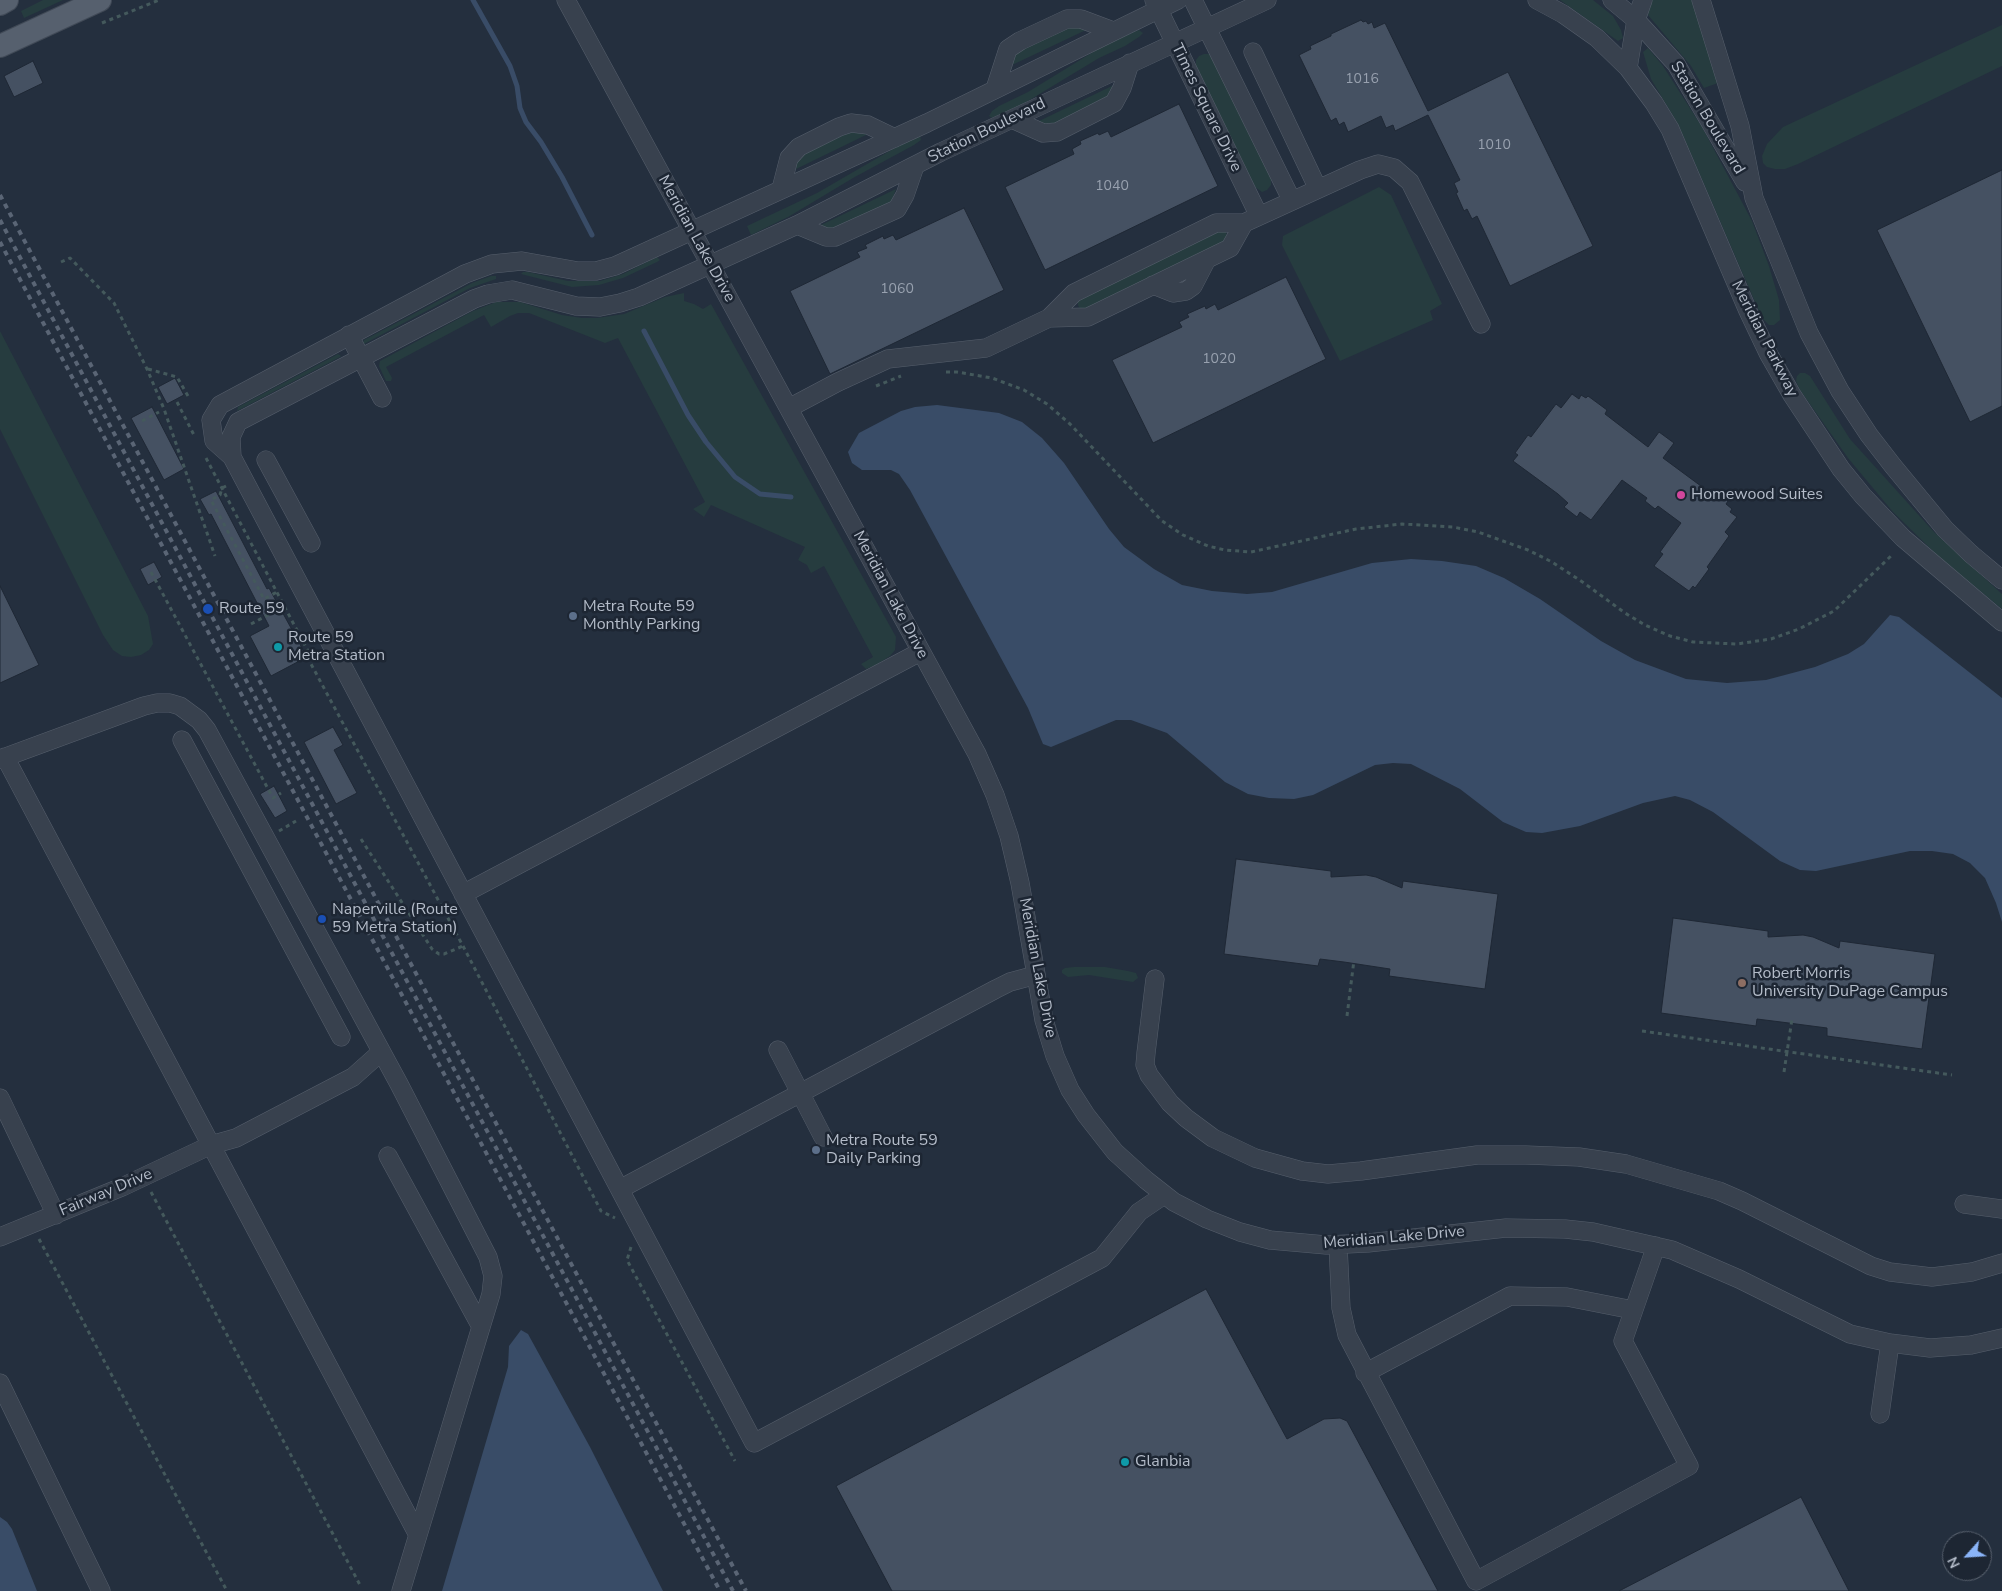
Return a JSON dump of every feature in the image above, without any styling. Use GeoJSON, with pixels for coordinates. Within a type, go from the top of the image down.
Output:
{"type":"FeatureCollection","features":[{"type":"Feature","properties":{"kind":"main road"},"geometry":{"type":"LineString","coordinates":[[0,4],[7,0]]}},
{"type":"Feature","properties":{"kind":"main road"},"geometry":{"type":"LineString","coordinates":[[0,46],[100,0]]}},
{"type":"Feature","properties":{"kind":"street","name":"Meridian Lake Drive"},"geometry":{"type":"LineString","coordinates":[[566,0],[977,754],[995,795],[1009,836],[1020,883],[1046,1029],[1054,1056],[1070,1090],[1099,1134],[1115,1152],[1164,1195],[1208,1219],[1240,1232],[1270,1240],[1338,1245],[1484,1229],[1535,1227],[1594,1232],[1672,1250],[1716,1268],[1850,1334],[1890,1344],[1930,1348],[1951,1347],[2002,1338]]}},
{"type":"Feature","properties":{"kind":"street","name":"Station Boulevard"},"geometry":{"type":"LineString","coordinates":[[232,457],[214,441],[211,420],[220,405],[465,274],[492,264],[522,261],[578,271],[596,271],[614,266],[895,138],[1113,31],[1156,5],[1178,0]]}},
{"type":"Feature","properties":{"kind":"street"},"geometry":{"type":"LineString","coordinates":[[1193,0],[1292,201]]}},
{"type":"Feature","properties":{"kind":"street","name":"Station Boulevard"},"geometry":{"type":"LineString","coordinates":[[232,457],[231,437],[238,422],[453,309],[488,294],[512,290],[576,306],[600,307],[620,304],[639,297],[797,225],[1012,119],[1267,0]]}},
{"type":"Feature","properties":{"kind":"street"},"geometry":{"type":"LineString","coordinates":[[1537,0],[1563,14],[1597,38],[1628,68]]}},
{"type":"Feature","properties":{"kind":"street","name":"Station Boulevard"},"geometry":{"type":"LineString","coordinates":[[1612,0],[1636,20],[1676,64],[1727,148],[1754,198]]}},
{"type":"Feature","properties":{"kind":"street"},"geometry":{"type":"LineString","coordinates":[[1628,68],[1636,20],[1643,0]]}},
{"type":"Feature","properties":{"kind":"street"},"geometry":{"type":"LineString","coordinates":[[1701,0],[1740,126],[1754,198],[1809,333],[1840,391],[1893,466],[1946,529],[1971,554],[2002,580]]}},
{"type":"Feature","properties":{"kind":"street","name":"Times Square Drive"},"geometry":{"type":"LineString","coordinates":[[1156,5],[1174,42],[1251,220]]}},
{"type":"Feature","properties":{"kind":"street"},"geometry":{"type":"LineString","coordinates":[[995,89],[1008,49],[1020,41],[1068,18],[1081,19],[1113,31]]}},
{"type":"Feature","properties":{"kind":"street"},"geometry":{"type":"LineString","coordinates":[[1253,52],[1318,189]]}},
{"type":"Feature","properties":{"kind":"street"},"geometry":{"type":"LineString","coordinates":[[1012,119],[1043,133],[1057,132],[1114,103],[1122,88],[1130,63]]}},
{"type":"Feature","properties":{"kind":"street","name":"Meridian Parkway"},"geometry":{"type":"LineString","coordinates":[[1628,68],[1654,103],[1670,129],[1748,311],[1792,395],[1816,434],[1864,496],[1903,538],[1949,579],[2002,622]]}},
{"type":"Feature","properties":{"kind":"street"},"geometry":{"type":"LineString","coordinates":[[781,189],[789,158],[799,148],[840,127],[852,123],[868,125],[895,138]]}},
{"type":"Feature","properties":{"kind":"street"},"geometry":{"type":"LineString","coordinates":[[789,408],[888,359],[986,348],[1049,318],[1074,293],[1083,288],[1216,223],[1251,220],[1360,170],[1378,164],[1394,168],[1410,182],[1481,324]]}},
{"type":"Feature","properties":{"kind":"street"},"geometry":{"type":"LineString","coordinates":[[797,225],[826,237],[835,238],[897,209],[905,196],[915,166]]}},
{"type":"Feature","properties":{"kind":"street"},"geometry":{"type":"LineString","coordinates":[[1049,318],[1088,317],[1208,259],[1230,248],[1251,220]]}},
{"type":"Feature","properties":{"kind":"street"},"geometry":{"type":"LineString","coordinates":[[350,336],[382,398]]}},
{"type":"Feature","properties":{"kind":"street"},"geometry":{"type":"LineString","coordinates":[[232,457],[754,1443],[1102,1258],[1139,1212],[1164,1195]]}},
{"type":"Feature","properties":{"kind":"street"},"geometry":{"type":"LineString","coordinates":[[266,460],[311,543]]}},
{"type":"Feature","properties":{"kind":"street"},"geometry":{"type":"LineString","coordinates":[[463,894],[920,652]]}},
{"type":"Feature","properties":{"kind":"street"},"geometry":{"type":"LineString","coordinates":[[402,1591],[491,1294],[494,1276],[492,1267],[404,1093],[380,1052],[207,730],[190,712],[170,703],[157,703],[2,758],[211,1145],[418,1535]]}},
{"type":"Feature","properties":{"kind":"street"},"geometry":{"type":"LineString","coordinates":[[182,740],[341,1038]]}},
{"type":"Feature","properties":{"kind":"street"},"geometry":{"type":"LineString","coordinates":[[620,1189],[996,989],[1011,982],[1036,975]]}},
{"type":"Feature","properties":{"kind":"street"},"geometry":{"type":"LineString","coordinates":[[1154,979],[1145,1065],[1149,1075],[1170,1103],[1191,1122],[1231,1148],[1255,1158],[1302,1171],[1328,1174],[1477,1155],[1579,1157],[1626,1164],[1719,1191],[1742,1200],[1871,1266],[1890,1272],[1932,1277],[1972,1272],[2002,1263]]}},
{"type":"Feature","properties":{"kind":"street"},"geometry":{"type":"LineString","coordinates":[[778,1050],[823,1137]]}},
{"type":"Feature","properties":{"kind":"street","name":"Fairway Drive"},"geometry":{"type":"LineString","coordinates":[[0,1237],[144,1178],[211,1145],[236,1138],[353,1077],[380,1052]]}},
{"type":"Feature","properties":{"kind":"street"},"geometry":{"type":"LineString","coordinates":[[0,1098],[56,1215]]}},
{"type":"Feature","properties":{"kind":"street"},"geometry":{"type":"LineString","coordinates":[[388,1156],[480,1326]]}},
{"type":"Feature","properties":{"kind":"street"},"geometry":{"type":"LineString","coordinates":[[1964,1204],[2002,1209]]}},
{"type":"Feature","properties":{"kind":"street"},"geometry":{"type":"LineString","coordinates":[[1338,1245],[1340,1308],[1343,1323],[1353,1350],[1476,1581],[1689,1466],[1623,1341],[1656,1246]]}},
{"type":"Feature","properties":{"kind":"street"},"geometry":{"type":"LineString","coordinates":[[1365,1373],[1510,1296],[1567,1297],[1633,1310]]}},
{"type":"Feature","properties":{"kind":"street"},"geometry":{"type":"LineString","coordinates":[[1880,1414],[1890,1344]]}},
{"type":"Feature","properties":{"kind":"street"},"geometry":{"type":"LineString","coordinates":[[0,1383],[101,1591]]}},
{"type":"Feature","properties":{"kind":"path"},"geometry":{"type":"LineString","coordinates":[[61,262],[70,258],[114,303],[147,369],[164,409],[215,556]]}},
{"type":"Feature","properties":{"kind":"path"},"geometry":{"type":"LineString","coordinates":[[147,369],[177,377],[188,396]]}},
{"type":"Feature","properties":{"kind":"path"},"geometry":{"type":"LineString","coordinates":[[942,372],[957,372],[992,378],[1024,390],[1047,404],[1089,443],[1162,521],[1183,535],[1208,546],[1225,550],[1251,552],[1356,529],[1402,524],[1461,529],[1503,540],[1528,550],[1584,582],[1625,613],[1645,625],[1670,636],[1693,642],[1737,644],[1771,639],[1799,629],[1834,611],[1892,555]]}},
{"type":"Feature","properties":{"kind":"path"},"geometry":{"type":"LineString","coordinates":[[874,386],[909,375]]}},
{"type":"Feature","properties":{"kind":"path"},"geometry":{"type":"LineString","coordinates":[[177,402],[200,445]]}},
{"type":"Feature","properties":{"kind":"path"},"geometry":{"type":"LineString","coordinates":[[142,421],[159,412]]}},
{"type":"Feature","properties":{"kind":"path"},"geometry":{"type":"LineString","coordinates":[[204,454],[285,606],[309,653],[312,664],[601,1211],[620,1220]]}},
{"type":"Feature","properties":{"kind":"path"},"geometry":{"type":"LineString","coordinates":[[226,486],[222,488],[220,495],[211,500],[264,599],[277,592]]}},
{"type":"Feature","properties":{"kind":"path"},"geometry":{"type":"LineString","coordinates":[[151,572],[273,798],[281,793]]}},
{"type":"Feature","properties":{"kind":"path"},"geometry":{"type":"LineString","coordinates":[[251,624],[285,606]]}},
{"type":"Feature","properties":{"kind":"path"},"geometry":{"type":"LineString","coordinates":[[361,839],[432,949],[439,954],[444,954],[462,946]]}},
{"type":"Feature","properties":{"kind":"path"},"geometry":{"type":"LineString","coordinates":[[1347,1016],[1354,960]]}},
{"type":"Feature","properties":{"kind":"path"},"geometry":{"type":"LineString","coordinates":[[1784,1072],[1792,1019]]}},
{"type":"Feature","properties":{"kind":"path"},"geometry":{"type":"LineString","coordinates":[[1642,1031],[1952,1075]]}},
{"type":"Feature","properties":{"kind":"path"},"geometry":{"type":"LineString","coordinates":[[144,1178],[360,1585]]}},
{"type":"Feature","properties":{"kind":"path"},"geometry":{"type":"LineString","coordinates":[[31,1225],[227,1591]]}},
{"type":"Feature","properties":{"kind":"path"},"geometry":{"type":"LineString","coordinates":[[632,1244],[627,1260],[735,1462]]}},
{"type":"Feature","properties":{"kind":"green space"},"geometry":{"type":"Polygon","coordinates":[[[43,0],[63,0],[24,18],[21,11],[43,0]]]}},
{"type":"Feature","properties":{"kind":"green space"},"geometry":{"type":"Polygon","coordinates":[[[1560,0],[1593,0],[1613,16],[1623,38],[1618,41],[1560,0]]]}},
{"type":"Feature","properties":{"kind":"green space"},"geometry":{"type":"Polygon","coordinates":[[[1651,0],[1692,0],[1706,36],[1718,83],[1704,88],[1691,66],[1648,15],[1651,0]]]}},
{"type":"Feature","properties":{"kind":"green space"},"geometry":{"type":"Polygon","coordinates":[[[2002,25],[2002,66],[1798,164],[1785,169],[1775,169],[1767,167],[1763,163],[1762,156],[1767,144],[1783,127],[2002,25]]]}},
{"type":"Feature","properties":{"kind":"green space"},"geometry":{"type":"Polygon","coordinates":[[[1079,26],[1086,30],[1010,66],[1019,51],[1071,27],[1079,26]]]}},
{"type":"Feature","properties":{"kind":"green space"},"geometry":{"type":"Polygon","coordinates":[[[1139,30],[1143,33],[1125,46],[1099,58],[1018,107],[992,118],[989,116],[999,106],[1028,92],[1111,41],[1139,30]]]}},
{"type":"Feature","properties":{"kind":"green space"},"geometry":{"type":"Polygon","coordinates":[[[1648,48],[1663,66],[1702,127],[1752,221],[1769,266],[1779,300],[1780,320],[1774,325],[1769,325],[1762,318],[1678,124],[1651,79],[1643,52],[1648,48]]]}},
{"type":"Feature","properties":{"kind":"green space"},"geometry":{"type":"Polygon","coordinates":[[[1204,54],[1210,54],[1271,178],[1271,185],[1267,190],[1262,192],[1255,187],[1196,67],[1196,60],[1204,54]]]}},
{"type":"Feature","properties":{"kind":"green space"},"geometry":{"type":"Polygon","coordinates":[[[1114,85],[1112,92],[1107,98],[1056,125],[1037,122],[1114,85]]]}},
{"type":"Feature","properties":{"kind":"green space"},"geometry":{"type":"Polygon","coordinates":[[[855,130],[868,134],[794,170],[794,165],[801,155],[855,130]]]}},
{"type":"Feature","properties":{"kind":"green space"},"geometry":{"type":"Polygon","coordinates":[[[920,136],[921,140],[914,145],[853,178],[788,217],[751,235],[747,226],[817,193],[912,138],[920,136]]]}},
{"type":"Feature","properties":{"kind":"green space"},"geometry":{"type":"Polygon","coordinates":[[[1379,187],[1391,195],[1442,304],[1430,311],[1433,320],[1340,361],[1282,245],[1283,236],[1379,187]]]}},
{"type":"Feature","properties":{"kind":"green space"},"geometry":{"type":"Polygon","coordinates":[[[896,189],[892,200],[888,204],[834,229],[821,225],[896,189]]]}},
{"type":"Feature","properties":{"kind":"green space"},"geometry":{"type":"Polygon","coordinates":[[[1222,230],[1226,232],[1228,240],[1090,308],[1080,309],[1078,300],[1222,230]]]}},
{"type":"Feature","properties":{"kind":"green space"},"geometry":{"type":"Polygon","coordinates":[[[657,257],[660,260],[657,262],[623,278],[599,285],[572,287],[521,274],[528,272],[568,281],[600,281],[623,274],[657,257]]]}},
{"type":"Feature","properties":{"kind":"green space"},"geometry":{"type":"Polygon","coordinates":[[[496,276],[496,279],[470,288],[362,345],[364,340],[472,283],[496,276]]]}},
{"type":"Feature","properties":{"kind":"green space"},"geometry":{"type":"Polygon","coordinates":[[[684,293],[684,301],[703,309],[711,304],[896,637],[895,650],[890,656],[876,665],[866,669],[861,664],[873,657],[824,566],[811,573],[807,565],[798,560],[805,547],[711,505],[704,517],[693,509],[705,502],[618,338],[605,343],[529,313],[518,313],[491,327],[484,315],[386,367],[392,378],[391,381],[386,381],[379,366],[380,361],[473,311],[496,302],[520,302],[562,315],[597,318],[624,314],[665,297],[684,293]]]}},
{"type":"Feature","properties":{"kind":"green space"},"geometry":{"type":"Polygon","coordinates":[[[0,331],[148,616],[153,644],[149,650],[141,655],[122,656],[113,650],[103,635],[0,429],[0,331]]]}},
{"type":"Feature","properties":{"kind":"green space"},"geometry":{"type":"Polygon","coordinates":[[[338,354],[340,357],[237,411],[238,407],[338,354]]]}},
{"type":"Feature","properties":{"kind":"green space"},"geometry":{"type":"Polygon","coordinates":[[[1800,373],[1810,376],[1850,439],[1934,532],[2002,594],[2002,609],[1937,555],[1893,512],[1848,458],[1800,390],[1796,381],[1800,373]]]}},
{"type":"Feature","properties":{"kind":"green space"},"geometry":{"type":"Polygon","coordinates":[[[1105,967],[1136,973],[1138,978],[1133,982],[1089,975],[1068,977],[1062,973],[1062,970],[1065,968],[1105,967]]]}},
{"type":"Feature","properties":{"kind":"water"},"geometry":{"type":"Polygon","coordinates":[[[937,405],[999,413],[1022,422],[1042,438],[1064,463],[1109,529],[1124,547],[1154,569],[1182,585],[1212,591],[1247,594],[1272,592],[1372,563],[1411,559],[1476,566],[1504,578],[1540,599],[1601,641],[1635,660],[1686,679],[1727,683],[1766,680],[1815,667],[1848,654],[1864,644],[1890,615],[1899,617],[2002,698],[2002,922],[1985,878],[1970,863],[1953,854],[1932,851],[1910,851],[1816,871],[1800,870],[1780,861],[1713,812],[1690,800],[1675,796],[1643,803],[1580,826],[1542,833],[1526,832],[1503,822],[1460,789],[1411,764],[1375,765],[1313,795],[1294,799],[1269,798],[1248,794],[1225,782],[1167,733],[1131,720],[1116,720],[1051,747],[1043,744],[1028,708],[910,490],[899,474],[891,470],[862,470],[852,463],[848,452],[859,433],[901,411],[915,407],[937,405]]]}},
{"type":"Feature","properties":{"kind":"water"},"geometry":{"type":"Polygon","coordinates":[[[521,1330],[528,1334],[590,1447],[663,1591],[442,1591],[508,1367],[509,1346],[521,1330]]]}},
{"type":"Feature","properties":{"kind":"water"},"geometry":{"type":"Polygon","coordinates":[[[0,1517],[12,1529],[37,1591],[0,1591],[0,1517]]]}},
{"type":"Feature","properties":{"kind":"building"},"geometry":{"type":"Polygon","coordinates":[[[1361,20],[1363,22],[1366,21],[1368,24],[1372,22],[1374,28],[1385,23],[1428,111],[1508,72],[1593,246],[1510,286],[1477,216],[1472,219],[1467,209],[1464,211],[1454,183],[1460,180],[1428,115],[1395,131],[1393,125],[1386,128],[1381,116],[1348,132],[1344,122],[1339,125],[1336,118],[1331,121],[1299,55],[1311,49],[1310,46],[1331,36],[1331,34],[1361,20]]]}},
{"type":"Feature","properties":{"kind":"building"},"geometry":{"type":"Polygon","coordinates":[[[33,61],[43,83],[14,97],[4,76],[33,61]]]}},
{"type":"Feature","properties":{"kind":"building"},"geometry":{"type":"Polygon","coordinates":[[[1179,104],[1218,186],[1045,270],[1005,187],[1074,154],[1072,149],[1081,144],[1080,141],[1108,131],[1111,137],[1179,104]]]}},
{"type":"Feature","properties":{"kind":"building"},"geometry":{"type":"Polygon","coordinates":[[[2002,170],[2002,406],[1970,422],[1877,230],[2002,170]]]}},
{"type":"Feature","properties":{"kind":"building"},"geometry":{"type":"Polygon","coordinates":[[[964,208],[1004,290],[830,374],[790,291],[860,257],[857,252],[867,248],[865,245],[883,236],[884,239],[893,235],[896,240],[964,208]]]}},
{"type":"Feature","properties":{"kind":"building"},"geometry":{"type":"Polygon","coordinates":[[[1286,277],[1326,359],[1153,443],[1112,360],[1182,327],[1179,322],[1189,317],[1187,314],[1205,306],[1206,309],[1215,304],[1218,310],[1286,277]]]}},
{"type":"Feature","properties":{"kind":"building"},"geometry":{"type":"Polygon","coordinates":[[[175,378],[184,395],[167,404],[158,387],[175,378]]]}},
{"type":"Feature","properties":{"kind":"building","name":"Homewood Suites"},"geometry":{"type":"Polygon","coordinates":[[[1572,394],[1579,399],[1581,395],[1586,398],[1588,396],[1607,410],[1605,414],[1648,447],[1659,432],[1674,443],[1663,458],[1709,492],[1711,489],[1728,501],[1726,504],[1732,509],[1730,512],[1737,517],[1725,532],[1729,536],[1695,588],[1693,586],[1689,591],[1654,566],[1663,554],[1660,552],[1681,523],[1658,506],[1655,509],[1645,501],[1647,498],[1622,480],[1591,520],[1580,512],[1577,517],[1564,507],[1568,503],[1558,494],[1513,461],[1518,455],[1515,453],[1528,435],[1531,437],[1556,404],[1561,408],[1572,394]]]}},
{"type":"Feature","properties":{"kind":"building"},"geometry":{"type":"Polygon","coordinates":[[[152,407],[184,469],[164,480],[131,418],[152,407]]]}},
{"type":"Feature","properties":{"kind":"building"},"geometry":{"type":"Polygon","coordinates":[[[216,491],[267,589],[269,588],[307,657],[271,676],[250,636],[269,626],[211,514],[209,515],[200,499],[216,491]]]}},
{"type":"Feature","properties":{"kind":"building"},"geometry":{"type":"Polygon","coordinates":[[[154,562],[162,577],[148,585],[140,569],[154,562]]]}},
{"type":"Feature","properties":{"kind":"building"},"geometry":{"type":"Polygon","coordinates":[[[0,586],[39,665],[0,683],[0,586]]]}},
{"type":"Feature","properties":{"kind":"building"},"geometry":{"type":"Polygon","coordinates":[[[333,727],[343,745],[334,750],[357,793],[336,804],[304,742],[333,727]]]}},
{"type":"Feature","properties":{"kind":"building"},"geometry":{"type":"Polygon","coordinates":[[[274,786],[287,811],[275,818],[260,794],[274,786]]]}},
{"type":"Feature","properties":{"kind":"building"},"geometry":{"type":"Polygon","coordinates":[[[1236,859],[1331,871],[1331,877],[1366,875],[1376,877],[1402,888],[1403,881],[1498,894],[1485,989],[1389,976],[1390,969],[1344,962],[1320,959],[1318,966],[1224,954],[1236,859]]]}},
{"type":"Feature","properties":{"kind":"building"},"geometry":{"type":"Polygon","coordinates":[[[1673,918],[1768,931],[1768,937],[1803,935],[1813,937],[1839,948],[1840,941],[1935,954],[1922,1049],[1827,1036],[1827,1028],[1757,1019],[1756,1026],[1661,1013],[1673,918]]]}},
{"type":"Feature","properties":{"kind":"building","name":"Glanbia"},"geometry":{"type":"Polygon","coordinates":[[[1206,1289],[1287,1439],[1324,1419],[1340,1418],[1347,1421],[1438,1591],[892,1591],[836,1486],[1206,1289]]]}},
{"type":"Feature","properties":{"kind":"building"},"geometry":{"type":"Polygon","coordinates":[[[1801,1497],[1849,1591],[1619,1591],[1801,1497]]]}},
{"type":"Feature","properties":{"kind":"waterway"},"geometry":{"type":"LineString","coordinates":[[473,0],[510,66],[517,86],[520,108],[526,122],[541,142],[562,177],[592,235]]}},
{"type":"Feature","properties":{"kind":"waterway"},"geometry":{"type":"LineString","coordinates":[[644,331],[688,415],[706,442],[735,477],[760,494],[791,497]]}},
{"type":"Feature","properties":{"kind":"railway"},"geometry":{"type":"LineString","coordinates":[[0,195],[746,1591]]}},
{"type":"Feature","properties":{"kind":"railway"},"geometry":{"type":"LineString","coordinates":[[0,220],[733,1591]]}},
{"type":"Feature","properties":{"kind":"railway"},"geometry":{"type":"LineString","coordinates":[[0,242],[720,1591]]}},
{"type":"Feature","properties":{"kind":"place","name":"Homewood Suites"},"geometry":{"type":"Point","coordinates":[1681,495]}},
{"type":"Feature","properties":{"kind":"place","name":"Route 59"},"geometry":{"type":"Point","coordinates":[208,609]}},
{"type":"Feature","properties":{"kind":"place","name":"Metra Route 59 Monthly Parking"},"geometry":{"type":"Point","coordinates":[573,616]}},
{"type":"Feature","properties":{"kind":"place","name":"Route 59 Metra Station"},"geometry":{"type":"Point","coordinates":[278,647]}},
{"type":"Feature","properties":{"kind":"place","name":"Naperville (Route 59 Metra Station)"},"geometry":{"type":"Point","coordinates":[322,919]}},
{"type":"Feature","properties":{"kind":"place","name":"Robert Morris University DuPage Campus"},"geometry":{"type":"Point","coordinates":[1742,983]}},
{"type":"Feature","properties":{"kind":"place","name":"Metra Route 59 Daily Parking"},"geometry":{"type":"Point","coordinates":[816,1150]}},
{"type":"Feature","properties":{"kind":"place","name":"Glanbia"},"geometry":{"type":"Point","coordinates":[1125,1462]}}]}
